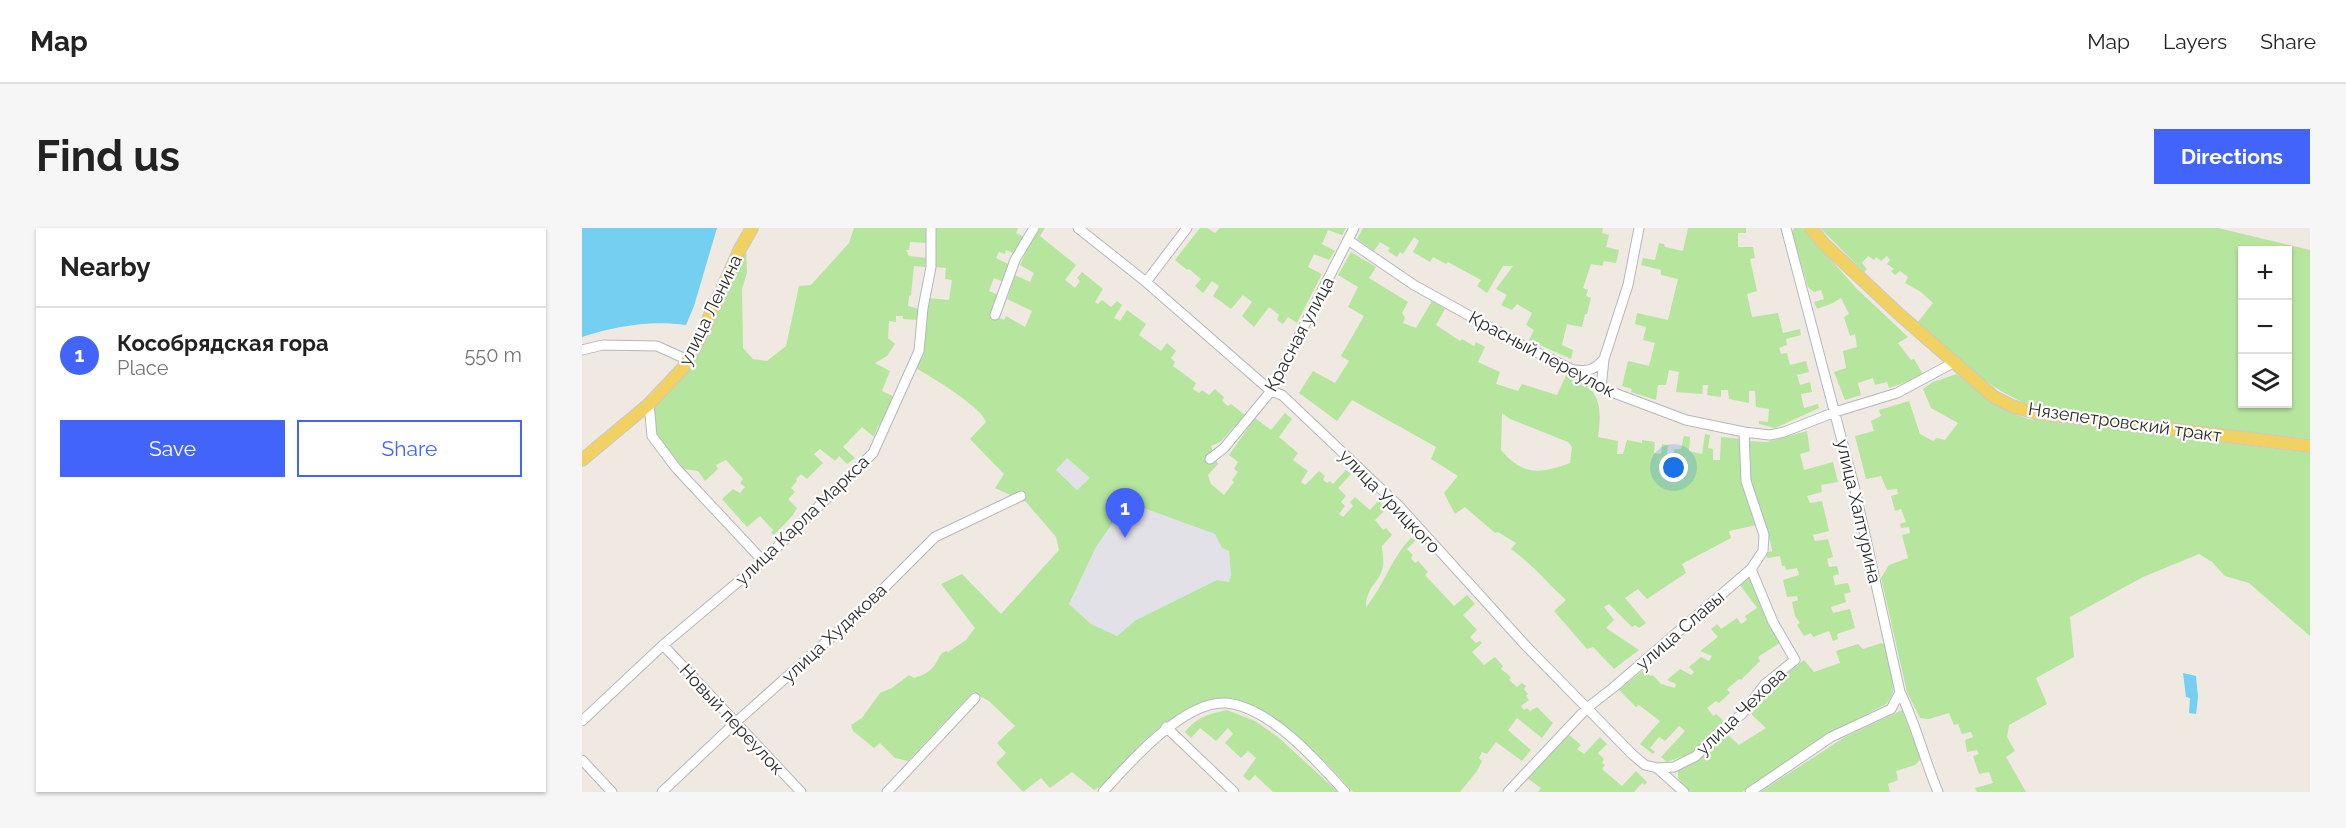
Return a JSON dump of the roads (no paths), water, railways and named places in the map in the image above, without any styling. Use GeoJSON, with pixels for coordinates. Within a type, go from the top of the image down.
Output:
{"type":"FeatureCollection","features":[{"type":"Feature","properties":{"kind":"main road","name":"улица Ленина"},"geometry":{"type":"LineString","coordinates":[[582,460],[649,404],[683,368],[752,228]]}},
{"type":"Feature","properties":{"kind":"main road","name":"Нязепетровский тракт"},"geometry":{"type":"LineString","coordinates":[[1811,228],[1823,243],[1953,363],[1994,397],[2012,406],[2036,413],[2310,446]]}},
{"type":"Feature","properties":{"kind":"street","name":"улица Карла Маркса"},"geometry":{"type":"LineString","coordinates":[[582,721],[663,645],[763,561],[873,453],[919,351],[923,308],[931,267],[931,228]]}},
{"type":"Feature","properties":{"kind":"street"},"geometry":{"type":"LineString","coordinates":[[995,315],[1015,260],[1034,228]]}},
{"type":"Feature","properties":{"kind":"street","name":"улица Урицкого"},"geometry":{"type":"LineString","coordinates":[[1077,228],[1146,282],[1271,391],[1282,395],[1399,506],[1527,647],[1633,755],[1645,765],[1657,768],[1684,792]]}},
{"type":"Feature","properties":{"kind":"street"},"geometry":{"type":"LineString","coordinates":[[1146,282],[1187,228]]}},
{"type":"Feature","properties":{"kind":"street","name":"Красная улица"},"geometry":{"type":"LineString","coordinates":[[1210,459],[1224,448],[1271,391],[1354,228]]}},
{"type":"Feature","properties":{"kind":"street"},"geometry":{"type":"LineString","coordinates":[[1601,388],[1604,359],[1628,285],[1639,228]]}},
{"type":"Feature","properties":{"kind":"street","name":"улица Халтурина"},"geometry":{"type":"LineString","coordinates":[[1786,228],[1856,490],[1900,692],[1912,715],[1922,753],[1938,792]]}},
{"type":"Feature","properties":{"kind":"street","name":"Красный переулок"},"geometry":{"type":"LineString","coordinates":[[1348,240],[1414,285],[1522,345],[1573,370],[1601,388],[1686,420],[1744,432],[1770,435],[1784,432],[1835,412],[1897,393],[1953,363]]}},
{"type":"Feature","properties":{"kind":"street"},"geometry":{"type":"LineString","coordinates":[[582,350],[603,345],[657,346],[688,360]]}},
{"type":"Feature","properties":{"kind":"street"},"geometry":{"type":"LineString","coordinates":[[1573,370],[1586,371],[1596,368],[1604,359]]}},
{"type":"Feature","properties":{"kind":"street"},"geometry":{"type":"LineString","coordinates":[[649,404],[652,436],[676,468],[763,561]]}},
{"type":"Feature","properties":{"kind":"street","name":"улица Славы"},"geometry":{"type":"LineString","coordinates":[[1508,792],[1587,708],[1751,569],[1763,551],[1764,535],[1746,481],[1744,432]]}},
{"type":"Feature","properties":{"kind":"street","name":"улица Худякова"},"geometry":{"type":"LineString","coordinates":[[662,792],[836,633],[935,537],[1021,496]]}},
{"type":"Feature","properties":{"kind":"street","name":"улица Чехова"},"geometry":{"type":"LineString","coordinates":[[1657,768],[1674,767],[1695,756],[1742,714],[1765,684],[1796,660],[1773,622],[1751,569]]}},
{"type":"Feature","properties":{"kind":"street","name":"Новый переулок"},"geometry":{"type":"LineString","coordinates":[[663,645],[801,792]]}},
{"type":"Feature","properties":{"kind":"street"},"geometry":{"type":"LineString","coordinates":[[1750,792],[1831,737],[1891,709],[1900,692]]}},
{"type":"Feature","properties":{"kind":"street"},"geometry":{"type":"LineString","coordinates":[[887,792],[975,698]]}},
{"type":"Feature","properties":{"kind":"street"},"geometry":{"type":"LineString","coordinates":[[1109,790],[1166,727],[1205,707],[1224,703],[1242,707],[1262,716],[1322,767],[1345,792]]}},
{"type":"Feature","properties":{"kind":"street"},"geometry":{"type":"LineString","coordinates":[[1166,727],[1234,792]]}},
{"type":"Feature","properties":{"kind":"street"},"geometry":{"type":"LineString","coordinates":[[582,760],[612,792]]}},
{"type":"Feature","properties":{"kind":"water"},"geometry":{"type":"Polygon","coordinates":[[[582,228],[717,228],[694,306],[686,325],[659,323],[633,325],[582,337],[582,228]]]}},
{"type":"Feature","properties":{"kind":"water"},"geometry":{"type":"Polygon","coordinates":[[[2183,673],[2196,676],[2198,697],[2196,714],[2189,713],[2190,698],[2186,697],[2183,673]]]}},
{"type":"Feature","properties":{"kind":"place","name":"Кособрядская гора"},"geometry":{"type":"Point","coordinates":[1125,538]}}]}
